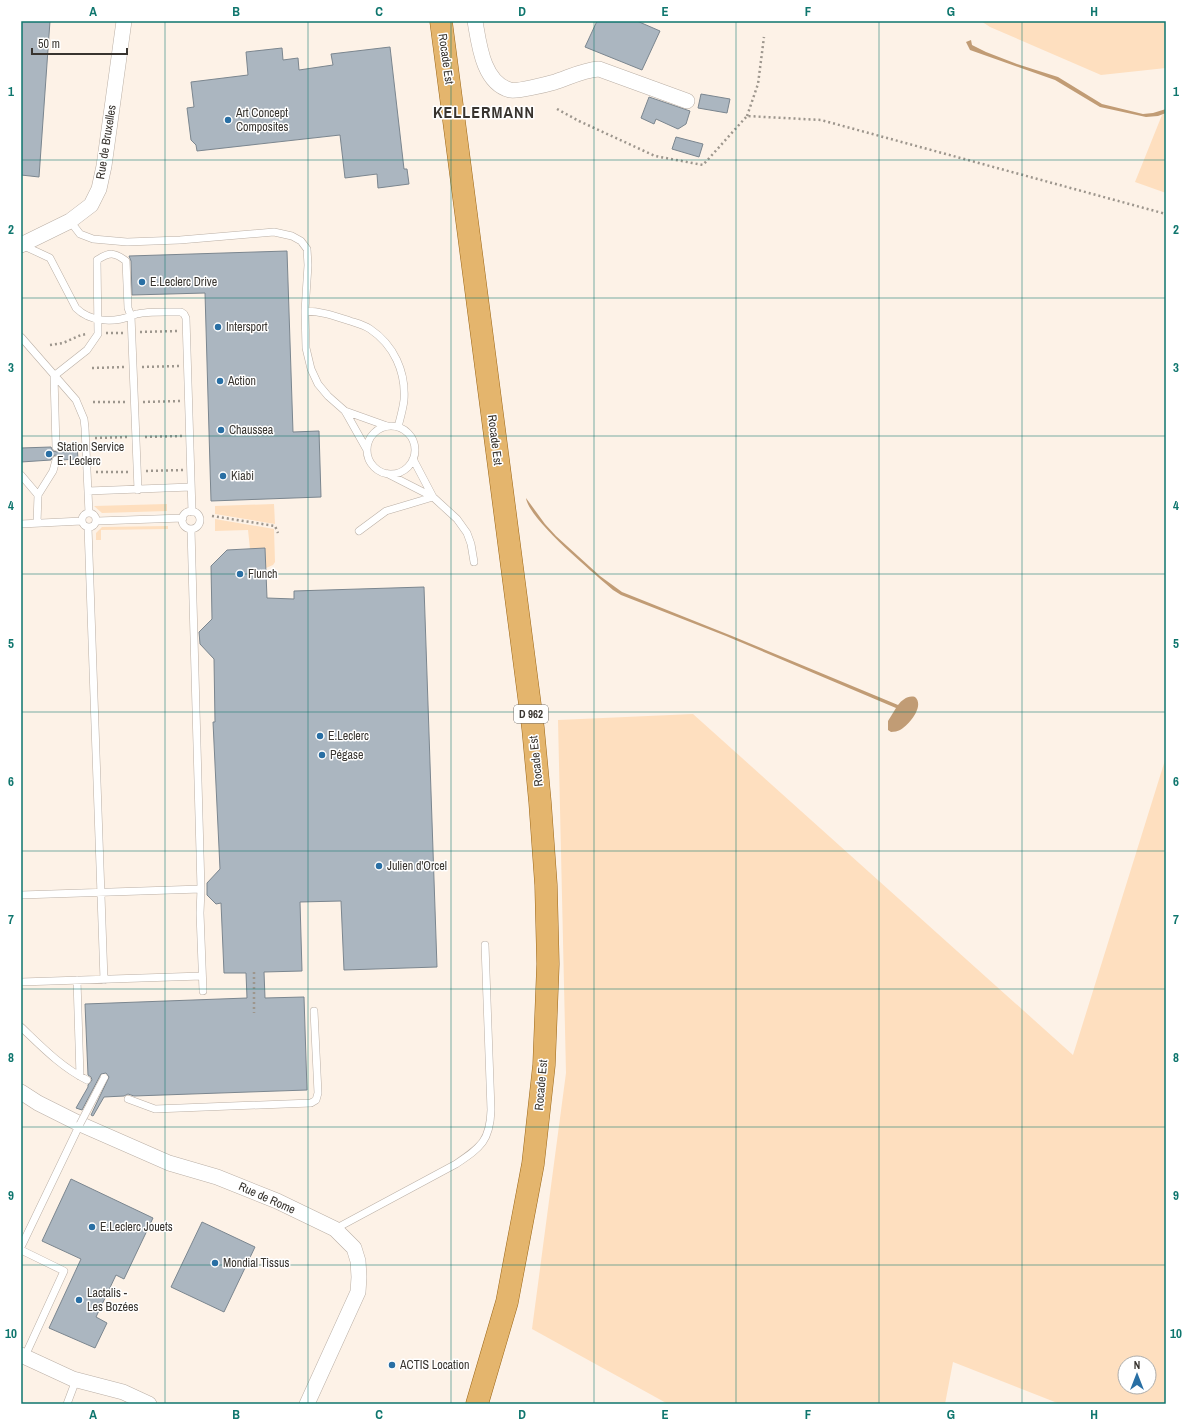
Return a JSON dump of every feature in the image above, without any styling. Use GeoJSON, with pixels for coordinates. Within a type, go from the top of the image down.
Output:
{"type":"FeatureCollection","features":[{"type":"Feature","properties":{"kind":"main road","name":"Rocade Est"},"geometry":{"type":"LineString","coordinates":[[441,21],[533,728],[546,885],[548,964],[544,1065],[533,1164],[507,1302],[477,1404]]}},
{"type":"Feature","properties":{"kind":"street","name":"Rue de Bruxelles"},"geometry":{"type":"LineString","coordinates":[[22,245],[70,221],[91,205],[99,189],[104,166],[124,21]]}},
{"type":"Feature","properties":{"kind":"street"},"geometry":{"type":"LineString","coordinates":[[475,21],[480,46],[488,71],[498,86],[512,91],[553,83],[589,69],[599,69],[687,102]]}},
{"type":"Feature","properties":{"kind":"street","name":"Rue de Rome"},"geometry":{"type":"LineString","coordinates":[[21,1092],[38,1103],[80,1124],[169,1163],[217,1177],[270,1198],[336,1229],[354,1248],[358,1261],[358,1292],[307,1404]]}},
{"type":"Feature","properties":{"kind":"street"},"geometry":{"type":"LineString","coordinates":[[23,1356],[76,1380],[123,1392],[149,1404]]}},
{"type":"Feature","properties":{"kind":"lane"},"geometry":{"type":"LineString","coordinates":[[70,221],[80,234],[93,239],[127,242],[180,240],[274,232],[292,236],[301,241],[307,249],[308,265],[305,312],[306,348],[310,369],[318,384],[346,411],[366,450],[372,466],[433,497],[456,519],[467,533],[472,544],[474,562]]}},
{"type":"Feature","properties":{"kind":"lane"},"geometry":{"type":"LineString","coordinates":[[22,245],[50,258],[76,308],[85,315],[98,320],[137,314],[181,312],[184,314],[186,318],[192,512]]}},
{"type":"Feature","properties":{"kind":"lane"},"geometry":{"type":"LineString","coordinates":[[54,376],[88,350],[98,334],[97,260],[106,254],[116,254],[126,261],[128,308],[131,316],[132,332],[138,490]]}},
{"type":"Feature","properties":{"kind":"lane"},"geometry":{"type":"LineString","coordinates":[[305,312],[315,312],[336,316],[369,328],[392,348],[404,384],[404,401],[398,427]]}},
{"type":"Feature","properties":{"kind":"lane"},"geometry":{"type":"LineString","coordinates":[[22,341],[76,400],[84,419],[86,428],[89,513]]}},
{"type":"Feature","properties":{"kind":"lane"},"geometry":{"type":"LineString","coordinates":[[54,376],[56,447]]}},
{"type":"Feature","properties":{"kind":"lane"},"geometry":{"type":"LineString","coordinates":[[346,411],[387,426],[398,427],[409,434],[412,440],[414,453],[413,459],[405,469],[400,472],[387,474]]}},
{"type":"Feature","properties":{"kind":"lane"},"geometry":{"type":"LineString","coordinates":[[366,450],[370,437],[375,432],[387,426]]}},
{"type":"Feature","properties":{"kind":"lane"},"geometry":{"type":"LineString","coordinates":[[413,459],[433,497]]}},
{"type":"Feature","properties":{"kind":"lane"},"geometry":{"type":"LineString","coordinates":[[37,523],[38,495],[53,471],[56,460]]}},
{"type":"Feature","properties":{"kind":"lane"},"geometry":{"type":"LineString","coordinates":[[21,475],[38,495]]}},
{"type":"Feature","properties":{"kind":"lane"},"geometry":{"type":"LineString","coordinates":[[88,491],[191,487]]}},
{"type":"Feature","properties":{"kind":"lane"},"geometry":{"type":"LineString","coordinates":[[359,530],[386,511],[433,497]]}},
{"type":"Feature","properties":{"kind":"lane"},"geometry":{"type":"LineString","coordinates":[[192,512],[197,514],[200,519],[198,525],[191,529],[184,525],[183,518],[186,513],[192,512]]}},
{"type":"Feature","properties":{"kind":"lane"},"geometry":{"type":"LineString","coordinates":[[82,521],[84,516],[89,513]]}},
{"type":"Feature","properties":{"kind":"lane"},"geometry":{"type":"LineString","coordinates":[[89,513],[95,516],[97,521]]}},
{"type":"Feature","properties":{"kind":"lane"},"geometry":{"type":"LineString","coordinates":[[97,521],[183,518]]}},
{"type":"Feature","properties":{"kind":"lane"},"geometry":{"type":"LineString","coordinates":[[21,524],[82,521]]}},
{"type":"Feature","properties":{"kind":"lane"},"geometry":{"type":"LineString","coordinates":[[82,521],[84,525],[88,527],[93,527],[97,521]]}},
{"type":"Feature","properties":{"kind":"lane"},"geometry":{"type":"LineString","coordinates":[[88,527],[104,980]]}},
{"type":"Feature","properties":{"kind":"lane"},"geometry":{"type":"LineString","coordinates":[[191,529],[203,991]]}},
{"type":"Feature","properties":{"kind":"lane"},"geometry":{"type":"LineString","coordinates":[[21,895],[201,889]]}},
{"type":"Feature","properties":{"kind":"lane"},"geometry":{"type":"LineString","coordinates":[[336,1229],[456,1164],[474,1152],[485,1140],[489,1131],[491,1110],[485,945]]}},
{"type":"Feature","properties":{"kind":"lane"},"geometry":{"type":"LineString","coordinates":[[21,982],[202,976]]}},
{"type":"Feature","properties":{"kind":"lane"},"geometry":{"type":"LineString","coordinates":[[77,980],[80,1076]]}},
{"type":"Feature","properties":{"kind":"lane"},"geometry":{"type":"LineString","coordinates":[[128,1099],[155,1109],[311,1103],[316,1100],[318,1093],[314,1011]]}},
{"type":"Feature","properties":{"kind":"lane"},"geometry":{"type":"LineString","coordinates":[[21,1027],[46,1051],[67,1068],[87,1080]]}},
{"type":"Feature","properties":{"kind":"lane"},"geometry":{"type":"LineString","coordinates":[[21,1247],[80,1124],[104,1078]]}},
{"type":"Feature","properties":{"kind":"lane"},"geometry":{"type":"LineString","coordinates":[[21,1250],[64,1271],[23,1356]]}},
{"type":"Feature","properties":{"kind":"lane"},"geometry":{"type":"LineString","coordinates":[[67,1404],[76,1380]]}},
{"type":"Feature","properties":{"kind":"path"},"geometry":{"type":"LineString","coordinates":[[557,109],[579,121],[655,156],[703,165],[747,116],[758,84],[764,37]]}},
{"type":"Feature","properties":{"kind":"path"},"geometry":{"type":"LineString","coordinates":[[747,116],[822,120],[1166,214]]}},
{"type":"Feature","properties":{"kind":"path"},"geometry":{"type":"LineString","coordinates":[[50,344],[63,343],[81,335],[186,330]]}},
{"type":"Feature","properties":{"kind":"path"},"geometry":{"type":"LineString","coordinates":[[212,516],[274,526],[278,533]]}},
{"type":"Feature","properties":{"kind":"path"},"geometry":{"type":"LineString","coordinates":[[254,972],[254,1013]]}},
{"type":"Feature","properties":{"kind":"shaded area"},"geometry":{"type":"Polygon","coordinates":[[[981,21],[1166,21],[1166,68],[1101,75],[990,27],[981,21]]]}},
{"type":"Feature","properties":{"kind":"shaded area"},"geometry":{"type":"Polygon","coordinates":[[[971,40],[972,45],[986,52],[1058,77],[1102,104],[1143,114],[1166,109],[1166,113],[1158,116],[1146,117],[1100,107],[1055,80],[970,50],[966,42],[971,40]]]}},
{"type":"Feature","properties":{"kind":"shaded area"},"geometry":{"type":"Polygon","coordinates":[[[1166,113],[1166,193],[1135,182],[1162,115],[1166,113]]]}},
{"type":"Feature","properties":{"kind":"shaded area"},"geometry":{"type":"Polygon","coordinates":[[[526,498],[556,536],[600,576],[622,592],[898,705],[905,698],[915,697],[918,701],[918,705],[915,715],[904,728],[891,732],[888,730],[888,721],[896,708],[726,636],[621,595],[592,572],[550,533],[530,508],[526,498]]]}},
{"type":"Feature","properties":{"kind":"shaded area"},"geometry":{"type":"Polygon","coordinates":[[[167,504],[167,511],[102,513],[94,506],[167,504]]]}},
{"type":"Feature","properties":{"kind":"shaded area"},"geometry":{"type":"Polygon","coordinates":[[[274,504],[275,524],[215,514],[215,506],[274,504]]]}},
{"type":"Feature","properties":{"kind":"shaded area"},"geometry":{"type":"Polygon","coordinates":[[[215,519],[274,529],[275,562],[273,565],[266,568],[265,549],[250,549],[248,530],[215,531],[215,519]]]}},
{"type":"Feature","properties":{"kind":"shaded area"},"geometry":{"type":"Polygon","coordinates":[[[168,526],[168,529],[101,530],[101,540],[96,540],[96,533],[102,527],[168,526]]]}},
{"type":"Feature","properties":{"kind":"shaded area"},"geometry":{"type":"Polygon","coordinates":[[[693,714],[1073,1055],[1166,757],[1166,1404],[1060,1404],[953,1362],[945,1404],[668,1404],[532,1329],[566,1073],[558,720],[693,714]]]}},
{"type":"Feature","properties":{"kind":"building"},"geometry":{"type":"Polygon","coordinates":[[[21,21],[50,21],[39,177],[21,175],[21,21]]]}},
{"type":"Feature","properties":{"kind":"building"},"geometry":{"type":"Polygon","coordinates":[[[597,21],[637,21],[660,31],[642,70],[585,47],[597,21]]]}},
{"type":"Feature","properties":{"kind":"building"},"geometry":{"type":"Polygon","coordinates":[[[390,47],[404,169],[407,169],[409,184],[378,188],[377,174],[345,178],[340,135],[197,151],[196,145],[191,140],[187,108],[194,107],[191,82],[248,75],[246,52],[282,48],[283,60],[298,58],[299,70],[333,65],[331,54],[390,47]]]}},
{"type":"Feature","properties":{"kind":"building"},"geometry":{"type":"Polygon","coordinates":[[[701,94],[730,99],[727,113],[698,108],[701,94]]]}},
{"type":"Feature","properties":{"kind":"building"},"geometry":{"type":"Polygon","coordinates":[[[649,97],[690,111],[686,124],[678,129],[656,119],[654,124],[641,118],[649,97]]]}},
{"type":"Feature","properties":{"kind":"building"},"geometry":{"type":"Polygon","coordinates":[[[676,137],[703,144],[699,157],[672,149],[676,137]]]}},
{"type":"Feature","properties":{"kind":"building"},"geometry":{"type":"Polygon","coordinates":[[[287,251],[293,432],[319,431],[321,497],[211,501],[205,293],[132,295],[131,261],[129,256],[287,251]]]}},
{"type":"Feature","properties":{"kind":"building","name":"Station Service E. Leclerc"},"geometry":{"type":"Polygon","coordinates":[[[77,446],[78,459],[61,460],[59,456],[55,455],[51,460],[21,462],[21,448],[51,447],[53,451],[57,452],[61,447],[77,446]]]}},
{"type":"Feature","properties":{"kind":"building","name":"Pégase"},"geometry":{"type":"Polygon","coordinates":[[[265,548],[267,598],[294,599],[294,591],[424,587],[437,967],[344,970],[341,901],[300,902],[302,971],[264,972],[265,998],[304,997],[307,1090],[134,1096],[128,1094],[124,1096],[104,1097],[93,1116],[91,1115],[109,1077],[106,1073],[101,1074],[82,1110],[76,1108],[92,1080],[88,1075],[85,1004],[247,998],[246,973],[224,973],[221,903],[216,904],[207,895],[207,883],[220,869],[213,722],[215,722],[214,659],[200,644],[199,632],[212,619],[211,566],[227,550],[265,548]]]}},
{"type":"Feature","properties":{"kind":"building"},"geometry":{"type":"Polygon","coordinates":[[[71,1179],[153,1218],[124,1279],[116,1275],[96,1317],[107,1323],[95,1348],[49,1328],[81,1259],[42,1241],[71,1179]]]}},
{"type":"Feature","properties":{"kind":"building"},"geometry":{"type":"Polygon","coordinates":[[[202,1222],[255,1247],[224,1312],[171,1287],[202,1222]]]}},
{"type":"Feature","properties":{"kind":"place","name":"Art Concept Composites"},"geometry":{"type":"Point","coordinates":[228,120]}},
{"type":"Feature","properties":{"kind":"place","name":"E.Leclerc Drive"},"geometry":{"type":"Point","coordinates":[142,282]}},
{"type":"Feature","properties":{"kind":"place","name":"Intersport"},"geometry":{"type":"Point","coordinates":[218,327]}},
{"type":"Feature","properties":{"kind":"place","name":"Action"},"geometry":{"type":"Point","coordinates":[220,381]}},
{"type":"Feature","properties":{"kind":"place","name":"Chaussea"},"geometry":{"type":"Point","coordinates":[221,430]}},
{"type":"Feature","properties":{"kind":"place","name":"Station Service E. Leclerc"},"geometry":{"type":"Point","coordinates":[49,454]}},
{"type":"Feature","properties":{"kind":"place","name":"Kiabi"},"geometry":{"type":"Point","coordinates":[223,476]}},
{"type":"Feature","properties":{"kind":"place","name":"Flunch"},"geometry":{"type":"Point","coordinates":[240,574]}},
{"type":"Feature","properties":{"kind":"place","name":"E.Leclerc"},"geometry":{"type":"Point","coordinates":[320,736]}},
{"type":"Feature","properties":{"kind":"place","name":"Pégase"},"geometry":{"type":"Point","coordinates":[322,755]}},
{"type":"Feature","properties":{"kind":"place","name":"Julien d'Orcel"},"geometry":{"type":"Point","coordinates":[379,866]}},
{"type":"Feature","properties":{"kind":"place","name":"E.Leclerc Jouets"},"geometry":{"type":"Point","coordinates":[92,1227]}},
{"type":"Feature","properties":{"kind":"place","name":"Mondial Tissus"},"geometry":{"type":"Point","coordinates":[215,1263]}},
{"type":"Feature","properties":{"kind":"place","name":"Lactalis - Les Bozées"},"geometry":{"type":"Point","coordinates":[79,1300]}},
{"type":"Feature","properties":{"kind":"place","name":"ACTIS Location"},"geometry":{"type":"Point","coordinates":[392,1365]}},
{"type":"Feature","properties":{"kind":"district","name":"KELLERMANN"},"geometry":{"type":"Point","coordinates":[484,112]}}]}
